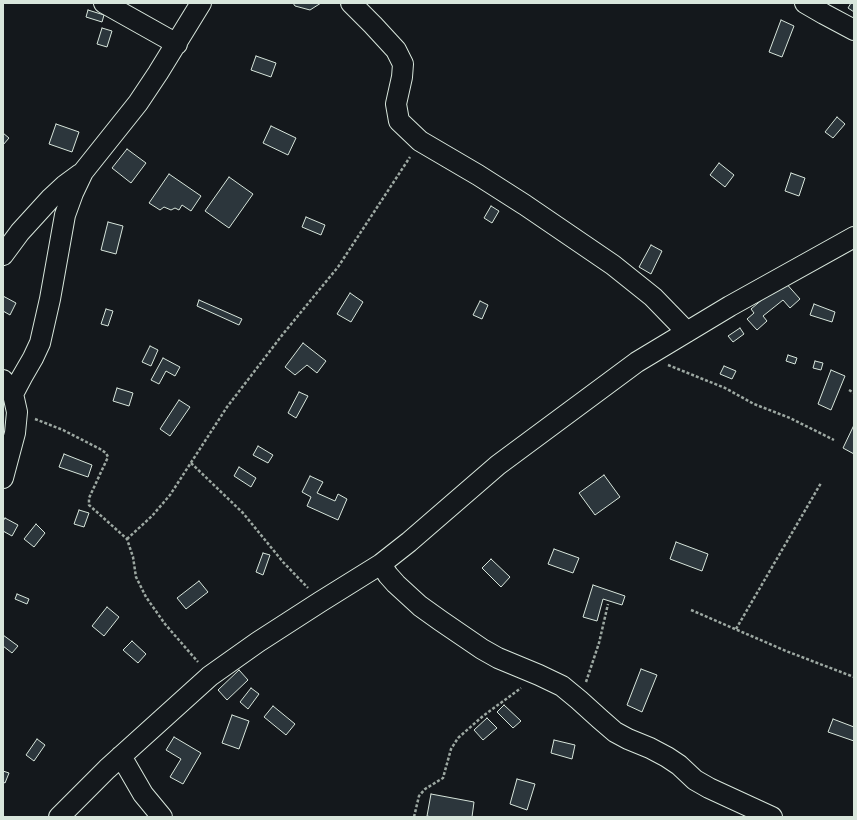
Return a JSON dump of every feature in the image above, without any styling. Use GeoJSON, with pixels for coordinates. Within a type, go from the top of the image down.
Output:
{"type":"FeatureCollection","features":[{"type":"Feature","properties":{"kind":"street"},"geometry":{"type":"LineString","coordinates":[[104,3],[176,44]]}},
{"type":"Feature","properties":{"kind":"street"},"geometry":{"type":"LineString","coordinates":[[3,478],[15,433],[11,396],[40,343],[50,299],[65,215],[73,193],[84,172],[138,103],[201,3]]}},
{"type":"Feature","properties":{"kind":"street"},"geometry":{"type":"LineString","coordinates":[[351,3],[396,50],[403,64],[402,78],[396,104],[399,121],[420,141],[525,205],[613,265],[653,297],[687,332]]}},
{"type":"Feature","properties":{"kind":"street"},"geometry":{"type":"LineString","coordinates":[[805,3],[854,30]]}},
{"type":"Feature","properties":{"kind":"street"},"geometry":{"type":"LineString","coordinates":[[3,255],[20,232],[51,198],[65,184],[84,172]]}},
{"type":"Feature","properties":{"kind":"street"},"geometry":{"type":"LineString","coordinates":[[59,817],[121,756],[210,676],[258,642],[382,564],[498,465],[637,362],[730,306],[854,237]]}},
{"type":"Feature","properties":{"kind":"street"},"geometry":{"type":"LineString","coordinates":[[382,564],[388,575],[396,584],[420,606],[482,649],[498,658],[562,686],[615,732],[667,757],[679,765],[695,780],[709,788],[772,817]]}},
{"type":"Feature","properties":{"kind":"street"},"geometry":{"type":"LineString","coordinates":[[121,756],[143,794],[162,817]]}},
{"type":"Feature","properties":{"kind":"path"},"geometry":{"type":"LineString","coordinates":[[127,539],[152,516],[170,495],[227,406],[338,266],[420,141]]}},
{"type":"Feature","properties":{"kind":"path"},"geometry":{"type":"LineString","coordinates":[[647,356],[725,388],[754,404],[790,418],[834,440]]}},
{"type":"Feature","properties":{"kind":"path"},"geometry":{"type":"LineString","coordinates":[[849,390],[854,393]]}},
{"type":"Feature","properties":{"kind":"path"},"geometry":{"type":"LineString","coordinates":[[11,396],[63,430],[106,453],[108,457],[89,498],[89,505],[127,539],[133,557],[136,577],[146,597],[165,624],[210,676]]}},
{"type":"Feature","properties":{"kind":"path"},"geometry":{"type":"LineString","coordinates":[[191,463],[243,512],[284,562],[320,602]]}},
{"type":"Feature","properties":{"kind":"path"},"geometry":{"type":"LineString","coordinates":[[736,629],[821,483]]}},
{"type":"Feature","properties":{"kind":"path"},"geometry":{"type":"LineString","coordinates":[[579,700],[599,643],[608,604]]}},
{"type":"Feature","properties":{"kind":"path"},"geometry":{"type":"LineString","coordinates":[[691,610],[786,651],[854,677]]}},
{"type":"Feature","properties":{"kind":"path"},"geometry":{"type":"LineString","coordinates":[[414,817],[419,796],[425,789],[443,778],[451,749],[458,738],[506,698],[539,675]]}},
{"type":"Feature","properties":{"kind":"building"},"geometry":{"type":"Polygon","coordinates":[[[293,3],[321,3],[310,10],[295,6],[293,3]]]}},
{"type":"Feature","properties":{"kind":"building"},"geometry":{"type":"Polygon","coordinates":[[[851,3],[854,3],[854,12],[848,8],[851,3]]]}},
{"type":"Feature","properties":{"kind":"building"},"geometry":{"type":"Polygon","coordinates":[[[88,10],[104,15],[102,22],[86,17],[88,10]]]}},
{"type":"Feature","properties":{"kind":"building"},"geometry":{"type":"Polygon","coordinates":[[[781,20],[794,26],[782,57],[769,52],[781,20]]]}},
{"type":"Feature","properties":{"kind":"building"},"geometry":{"type":"Polygon","coordinates":[[[102,28],[112,31],[107,47],[97,44],[102,28]]]}},
{"type":"Feature","properties":{"kind":"building"},"geometry":{"type":"Polygon","coordinates":[[[256,56],[276,63],[271,77],[251,70],[256,56]]]}},
{"type":"Feature","properties":{"kind":"building"},"geometry":{"type":"Polygon","coordinates":[[[837,117],[845,124],[833,138],[825,132],[837,117]]]}},
{"type":"Feature","properties":{"kind":"building"},"geometry":{"type":"Polygon","coordinates":[[[56,124],[79,132],[72,152],[49,144],[56,124]]]}},
{"type":"Feature","properties":{"kind":"building"},"geometry":{"type":"Polygon","coordinates":[[[271,126],[296,138],[288,155],[263,143],[271,126]]]}},
{"type":"Feature","properties":{"kind":"building"},"geometry":{"type":"Polygon","coordinates":[[[3,133],[9,138],[3,145],[3,133]]]}},
{"type":"Feature","properties":{"kind":"building"},"geometry":{"type":"Polygon","coordinates":[[[127,149],[146,163],[131,183],[112,168],[127,149]]]}},
{"type":"Feature","properties":{"kind":"building"},"geometry":{"type":"Polygon","coordinates":[[[719,163],[734,175],[725,187],[710,175],[719,163]]]}},
{"type":"Feature","properties":{"kind":"building"},"geometry":{"type":"Polygon","coordinates":[[[791,173],[805,178],[799,196],[785,191],[791,173]]]}},
{"type":"Feature","properties":{"kind":"building"},"geometry":{"type":"Polygon","coordinates":[[[169,174],[201,196],[191,211],[182,205],[179,210],[175,208],[171,210],[164,207],[160,210],[149,203],[169,174]]]}},
{"type":"Feature","properties":{"kind":"building"},"geometry":{"type":"Polygon","coordinates":[[[229,177],[253,194],[229,228],[205,211],[229,177]]]}},
{"type":"Feature","properties":{"kind":"building"},"geometry":{"type":"Polygon","coordinates":[[[491,206],[499,211],[492,223],[484,218],[491,206]]]}},
{"type":"Feature","properties":{"kind":"building"},"geometry":{"type":"Polygon","coordinates":[[[306,217],[325,225],[321,235],[302,227],[306,217]]]}},
{"type":"Feature","properties":{"kind":"building"},"geometry":{"type":"Polygon","coordinates":[[[108,222],[123,226],[116,254],[101,250],[108,222]]]}},
{"type":"Feature","properties":{"kind":"building"},"geometry":{"type":"Polygon","coordinates":[[[651,245],[662,251],[651,274],[639,267],[651,245]]]}},
{"type":"Feature","properties":{"kind":"building"},"geometry":{"type":"Polygon","coordinates":[[[784,281],[800,299],[790,308],[783,300],[763,316],[767,321],[757,330],[747,319],[754,313],[751,309],[784,281]]]}},
{"type":"Feature","properties":{"kind":"building"},"geometry":{"type":"Polygon","coordinates":[[[350,293],[363,302],[351,322],[337,314],[350,293]]]}},
{"type":"Feature","properties":{"kind":"building"},"geometry":{"type":"Polygon","coordinates":[[[3,296],[16,303],[10,315],[3,311],[3,296]]]}},
{"type":"Feature","properties":{"kind":"building"},"geometry":{"type":"Polygon","coordinates":[[[199,300],[242,319],[239,325],[197,306],[199,300]]]}},
{"type":"Feature","properties":{"kind":"building"},"geometry":{"type":"Polygon","coordinates":[[[480,301],[488,305],[482,319],[473,315],[480,301]]]}},
{"type":"Feature","properties":{"kind":"building"},"geometry":{"type":"Polygon","coordinates":[[[814,304],[835,312],[832,322],[810,315],[814,304]]]}},
{"type":"Feature","properties":{"kind":"building"},"geometry":{"type":"Polygon","coordinates":[[[106,309],[113,311],[108,326],[101,324],[106,309]]]}},
{"type":"Feature","properties":{"kind":"building"},"geometry":{"type":"Polygon","coordinates":[[[740,328],[744,334],[733,342],[728,336],[740,328]]]}},
{"type":"Feature","properties":{"kind":"building"},"geometry":{"type":"Polygon","coordinates":[[[303,343],[326,361],[317,373],[307,365],[295,375],[285,367],[303,343]]]}},
{"type":"Feature","properties":{"kind":"building"},"geometry":{"type":"Polygon","coordinates":[[[150,346],[158,350],[151,366],[142,362],[150,346]]]}},
{"type":"Feature","properties":{"kind":"building"},"geometry":{"type":"Polygon","coordinates":[[[788,355],[797,358],[795,364],[786,361],[788,355]]]}},
{"type":"Feature","properties":{"kind":"building"},"geometry":{"type":"Polygon","coordinates":[[[163,358],[180,367],[175,376],[166,371],[159,384],[151,380],[163,358]]]}},
{"type":"Feature","properties":{"kind":"building"},"geometry":{"type":"Polygon","coordinates":[[[815,361],[823,363],[821,370],[813,368],[815,361]]]}},
{"type":"Feature","properties":{"kind":"building"},"geometry":{"type":"Polygon","coordinates":[[[724,366],[736,371],[732,379],[720,374],[724,366]]]}},
{"type":"Feature","properties":{"kind":"building"},"geometry":{"type":"Polygon","coordinates":[[[831,370],[845,376],[831,410],[818,404],[831,370]]]}},
{"type":"Feature","properties":{"kind":"building"},"geometry":{"type":"Polygon","coordinates":[[[117,388],[133,393],[129,406],[113,401],[117,388]]]}},
{"type":"Feature","properties":{"kind":"building"},"geometry":{"type":"Polygon","coordinates":[[[299,392],[308,396],[296,418],[288,413],[299,392]]]}},
{"type":"Feature","properties":{"kind":"building"},"geometry":{"type":"Polygon","coordinates":[[[179,400],[190,407],[170,436],[160,429],[179,400]]]}},
{"type":"Feature","properties":{"kind":"building"},"geometry":{"type":"Polygon","coordinates":[[[854,425],[854,454],[843,448],[854,425]]]}},
{"type":"Feature","properties":{"kind":"building"},"geometry":{"type":"Polygon","coordinates":[[[258,446],[273,455],[268,463],[253,455],[258,446]]]}},
{"type":"Feature","properties":{"kind":"building"},"geometry":{"type":"Polygon","coordinates":[[[64,454],[92,465],[88,477],[59,467],[64,454]]]}},
{"type":"Feature","properties":{"kind":"building"},"geometry":{"type":"Polygon","coordinates":[[[239,467],[256,478],[251,487],[234,476],[239,467]]]}},
{"type":"Feature","properties":{"kind":"building"},"geometry":{"type":"Polygon","coordinates":[[[604,475],[620,497],[595,515],[579,493],[604,475]]]}},
{"type":"Feature","properties":{"kind":"building"},"geometry":{"type":"Polygon","coordinates":[[[310,476],[323,482],[317,493],[335,501],[338,494],[347,499],[338,520],[307,506],[311,497],[302,492],[310,476]]]}},
{"type":"Feature","properties":{"kind":"building"},"geometry":{"type":"Polygon","coordinates":[[[79,510],[89,513],[84,527],[74,524],[79,510]]]}},
{"type":"Feature","properties":{"kind":"building"},"geometry":{"type":"Polygon","coordinates":[[[5,518],[18,525],[12,536],[3,531],[3,521],[5,518]]]}},
{"type":"Feature","properties":{"kind":"building"},"geometry":{"type":"Polygon","coordinates":[[[36,524],[45,533],[34,547],[24,539],[36,524]]]}},
{"type":"Feature","properties":{"kind":"building"},"geometry":{"type":"Polygon","coordinates":[[[676,542],[708,554],[702,571],[670,559],[676,542]]]}},
{"type":"Feature","properties":{"kind":"building"},"geometry":{"type":"Polygon","coordinates":[[[554,549],[579,558],[573,573],[548,564],[554,549]]]}},
{"type":"Feature","properties":{"kind":"building"},"geometry":{"type":"Polygon","coordinates":[[[263,553],[270,555],[263,575],[256,572],[263,553]]]}},
{"type":"Feature","properties":{"kind":"building"},"geometry":{"type":"Polygon","coordinates":[[[491,559],[510,577],[501,587],[482,568],[491,559]]]}},
{"type":"Feature","properties":{"kind":"building"},"geometry":{"type":"Polygon","coordinates":[[[199,581],[208,592],[186,609],[177,598],[199,581]]]}},
{"type":"Feature","properties":{"kind":"building"},"geometry":{"type":"Polygon","coordinates":[[[593,585],[625,596],[622,605],[603,599],[597,621],[583,617],[593,585]]]}},
{"type":"Feature","properties":{"kind":"building"},"geometry":{"type":"Polygon","coordinates":[[[17,594],[29,599],[27,604],[15,599],[17,594]]]}},
{"type":"Feature","properties":{"kind":"building"},"geometry":{"type":"Polygon","coordinates":[[[107,607],[119,617],[104,636],[92,626],[107,607]]]}},
{"type":"Feature","properties":{"kind":"building"},"geometry":{"type":"Polygon","coordinates":[[[3,635],[18,646],[12,653],[3,646],[3,635]]]}},
{"type":"Feature","properties":{"kind":"building"},"geometry":{"type":"Polygon","coordinates":[[[132,641],[146,654],[138,663],[123,650],[132,641]]]}},
{"type":"Feature","properties":{"kind":"building"},"geometry":{"type":"Polygon","coordinates":[[[641,669],[657,675],[642,712],[627,705],[641,669]]]}},
{"type":"Feature","properties":{"kind":"building"},"geometry":{"type":"Polygon","coordinates":[[[239,670],[248,680],[227,700],[218,690],[239,670]]]}},
{"type":"Feature","properties":{"kind":"building"},"geometry":{"type":"Polygon","coordinates":[[[251,688],[259,694],[248,709],[240,702],[251,688]]]}},
{"type":"Feature","properties":{"kind":"building"},"geometry":{"type":"Polygon","coordinates":[[[504,705],[521,721],[513,728],[497,712],[504,705]]]}},
{"type":"Feature","properties":{"kind":"building"},"geometry":{"type":"Polygon","coordinates":[[[273,706],[295,724],[286,735],[264,717],[273,706]]]}},
{"type":"Feature","properties":{"kind":"building"},"geometry":{"type":"Polygon","coordinates":[[[232,715],[249,721],[239,749],[222,743],[232,715]]]}},
{"type":"Feature","properties":{"kind":"building"},"geometry":{"type":"Polygon","coordinates":[[[487,718],[497,728],[483,740],[474,730],[487,718]]]}},
{"type":"Feature","properties":{"kind":"building"},"geometry":{"type":"Polygon","coordinates":[[[833,719],[854,727],[854,741],[828,732],[833,719]]]}},
{"type":"Feature","properties":{"kind":"building"},"geometry":{"type":"Polygon","coordinates":[[[174,737],[201,753],[183,784],[170,777],[181,759],[166,750],[174,737]]]}},
{"type":"Feature","properties":{"kind":"building"},"geometry":{"type":"Polygon","coordinates":[[[37,739],[45,745],[34,761],[26,755],[37,739]]]}},
{"type":"Feature","properties":{"kind":"building"},"geometry":{"type":"Polygon","coordinates":[[[554,740],[575,745],[572,759],[551,753],[554,740]]]}},
{"type":"Feature","properties":{"kind":"building"},"geometry":{"type":"Polygon","coordinates":[[[3,771],[9,773],[5,783],[3,782],[3,771]]]}},
{"type":"Feature","properties":{"kind":"building"},"geometry":{"type":"Polygon","coordinates":[[[517,779],[535,784],[527,810],[510,804],[517,779]]]}},
{"type":"Feature","properties":{"kind":"building"},"geometry":{"type":"Polygon","coordinates":[[[431,794],[474,802],[472,817],[427,816],[431,794]]]}}]}
